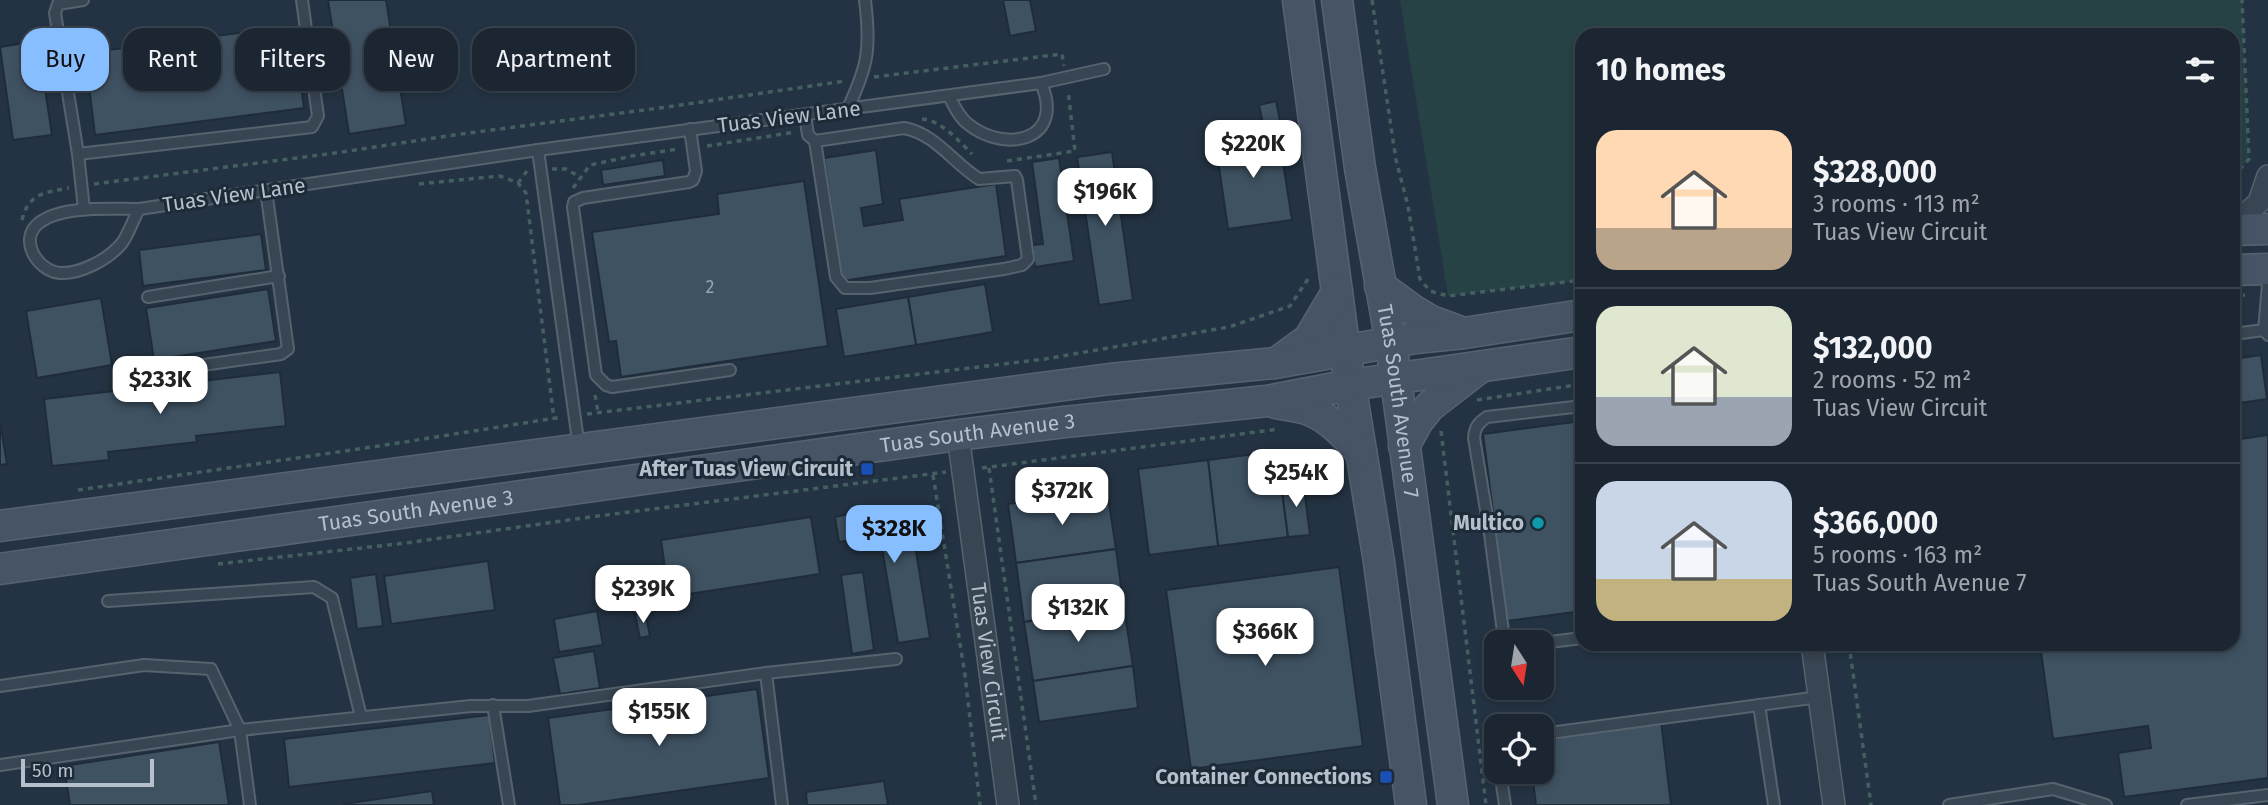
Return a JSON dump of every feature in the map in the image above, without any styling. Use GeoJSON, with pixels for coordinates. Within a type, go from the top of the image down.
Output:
{"type":"FeatureCollection","features":[{"type":"Feature","properties":{"kind":"street","name":"Tuas South Avenue 7"},"geometry":{"type":"LineString","coordinates":[[1298,0],[1345,352],[1379,562],[1411,805]]}},
{"type":"Feature","properties":{"kind":"street","name":"Tuas South Avenue 7"},"geometry":{"type":"LineString","coordinates":[[1337,0],[1360,168],[1391,342],[1453,805]]}},
{"type":"Feature","properties":{"kind":"street"},"geometry":{"type":"LineString","coordinates":[[2240,221],[2259,202],[2268,176]]}},
{"type":"Feature","properties":{"kind":"street"},"geometry":{"type":"LineString","coordinates":[[2240,228],[2268,229]]}},
{"type":"Feature","properties":{"kind":"street"},"geometry":{"type":"LineString","coordinates":[[2240,270],[2268,269]]}},
{"type":"Feature","properties":{"kind":"street"},"geometry":{"type":"LineString","coordinates":[[1380,286],[1431,321],[1464,333]]}},
{"type":"Feature","properties":{"kind":"street"},"geometry":{"type":"LineString","coordinates":[[1275,363],[1309,338],[1337,292]]}},
{"type":"Feature","properties":{"kind":"street","name":"Tuas South Avenue 3"},"geometry":{"type":"LineString","coordinates":[[0,526],[1110,379],[1275,363],[1391,342],[1575,316]]}},
{"type":"Feature","properties":{"kind":"street","name":"Tuas South Avenue 3"},"geometry":{"type":"LineString","coordinates":[[0,569],[958,435],[1267,401],[1350,385],[1575,353]]}},
{"type":"Feature","properties":{"kind":"street"},"geometry":{"type":"LineString","coordinates":[[1404,446],[1430,406],[1481,367]]}},
{"type":"Feature","properties":{"kind":"street"},"geometry":{"type":"LineString","coordinates":[[1267,401],[1309,410],[1324,418],[1361,452]]}},
{"type":"Feature","properties":{"kind":"street","name":"Tuas View Circuit"},"geometry":{"type":"LineString","coordinates":[[958,435],[1008,805]]}},
{"type":"Feature","properties":{"kind":"street"},"geometry":{"type":"LineString","coordinates":[[1813,651],[1834,805]]}},
{"type":"Feature","properties":{"kind":"lane"},"geometry":{"type":"LineString","coordinates":[[83,0],[58,4],[55,13],[78,154],[84,209]]}},
{"type":"Feature","properties":{"kind":"lane"},"geometry":{"type":"LineString","coordinates":[[78,154],[312,127],[317,116],[302,0]]}},
{"type":"Feature","properties":{"kind":"lane"},"geometry":{"type":"LineString","coordinates":[[847,110],[862,78],[868,51],[869,30],[865,0]]}},
{"type":"Feature","properties":{"kind":"lane","name":"Tuas View Lane"},"geometry":{"type":"LineString","coordinates":[[139,209],[122,243],[104,259],[80,270],[60,273],[46,268],[35,259],[29,243],[30,234],[39,222],[84,209],[139,209],[538,150],[1041,83],[1104,69]]}},
{"type":"Feature","properties":{"kind":"lane"},"geometry":{"type":"LineString","coordinates":[[949,96],[966,122],[981,133],[1006,140],[1023,140],[1039,131],[1044,121],[1046,94],[1041,83]]}},
{"type":"Feature","properties":{"kind":"lane"},"geometry":{"type":"LineString","coordinates":[[805,115],[808,131],[815,141],[836,277],[845,288],[870,288],[1004,268],[1022,265],[1028,259],[1015,177],[979,179],[942,147],[915,131],[904,128],[815,141]]}},
{"type":"Feature","properties":{"kind":"lane"},"geometry":{"type":"LineString","coordinates":[[690,129],[695,177],[689,182],[583,198],[574,202],[596,375],[612,387],[730,370]]}},
{"type":"Feature","properties":{"kind":"lane"},"geometry":{"type":"LineString","coordinates":[[538,150],[579,448]]}},
{"type":"Feature","properties":{"kind":"lane"},"geometry":{"type":"LineString","coordinates":[[126,376],[285,352],[289,344],[266,190]]}},
{"type":"Feature","properties":{"kind":"lane"},"geometry":{"type":"LineString","coordinates":[[148,297],[279,276]]}},
{"type":"Feature","properties":{"kind":"lane"},"geometry":{"type":"LineString","coordinates":[[2240,334],[2266,332],[2268,285]]}},
{"type":"Feature","properties":{"kind":"lane"},"geometry":{"type":"LineString","coordinates":[[1503,630],[1474,438],[1475,428],[1487,417],[1575,407]]}},
{"type":"Feature","properties":{"kind":"lane"},"geometry":{"type":"LineString","coordinates":[[108,601],[314,587],[332,597],[361,718]]}},
{"type":"Feature","properties":{"kind":"lane"},"geometry":{"type":"LineString","coordinates":[[1554,642],[1575,639]]}},
{"type":"Feature","properties":{"kind":"lane"},"geometry":{"type":"LineString","coordinates":[[0,765],[240,730],[493,705],[528,706],[766,673],[896,659]]}},
{"type":"Feature","properties":{"kind":"lane"},"geometry":{"type":"LineString","coordinates":[[0,686],[145,665],[211,669],[240,730],[250,805]]}},
{"type":"Feature","properties":{"kind":"lane"},"geometry":{"type":"LineString","coordinates":[[766,673],[782,805]]}},
{"type":"Feature","properties":{"kind":"lane"},"geometry":{"type":"LineString","coordinates":[[1554,732],[1819,696]]}},
{"type":"Feature","properties":{"kind":"lane"},"geometry":{"type":"LineString","coordinates":[[493,705],[509,805]]}},
{"type":"Feature","properties":{"kind":"lane"},"geometry":{"type":"LineString","coordinates":[[1759,705],[1774,805]]}},
{"type":"Feature","properties":{"kind":"lane"},"geometry":{"type":"LineString","coordinates":[[1501,784],[1504,805]]}},
{"type":"Feature","properties":{"kind":"lane"},"geometry":{"type":"LineString","coordinates":[[1949,805],[2053,789],[2106,805]]}},
{"type":"Feature","properties":{"kind":"lane"},"geometry":{"type":"LineString","coordinates":[[2187,805],[2268,795]]}},
{"type":"Feature","properties":{"kind":"path"},"geometry":{"type":"LineString","coordinates":[[1372,0],[1396,160],[1408,206],[1420,279],[1430,291],[1448,296],[1575,281]]}},
{"type":"Feature","properties":{"kind":"path"},"geometry":{"type":"LineString","coordinates":[[2240,169],[2249,159],[2242,0]]}},
{"type":"Feature","properties":{"kind":"path"},"geometry":{"type":"LineString","coordinates":[[920,119],[929,119]]}},
{"type":"Feature","properties":{"kind":"path"},"geometry":{"type":"LineString","coordinates":[[568,197],[590,165],[632,156],[808,131]]}},
{"type":"Feature","properties":{"kind":"path"},"geometry":{"type":"LineString","coordinates":[[21,226],[25,209],[34,197],[48,191],[328,154]]}},
{"type":"Feature","properties":{"kind":"path"},"geometry":{"type":"LineString","coordinates":[[411,184],[500,176],[518,183],[526,193],[554,419]]}},
{"type":"Feature","properties":{"kind":"path"},"geometry":{"type":"LineString","coordinates":[[67,491],[575,415],[1045,359],[1229,327],[1290,306],[1312,274]]}},
{"type":"Feature","properties":{"kind":"path"},"geometry":{"type":"LineString","coordinates":[[1466,403],[1575,385]]}},
{"type":"Feature","properties":{"kind":"path"},"geometry":{"type":"LineString","coordinates":[[594,388],[598,412]]}},
{"type":"Feature","properties":{"kind":"path"},"geometry":{"type":"LineString","coordinates":[[1441,421],[1443,459],[1486,805]]}},
{"type":"Feature","properties":{"kind":"path"},"geometry":{"type":"LineString","coordinates":[[406,543],[1288,428]]}},
{"type":"Feature","properties":{"kind":"path"},"geometry":{"type":"LineString","coordinates":[[989,468],[1036,805]]}},
{"type":"Feature","properties":{"kind":"path"},"geometry":{"type":"LineString","coordinates":[[932,474],[965,675],[980,805]]}},
{"type":"Feature","properties":{"kind":"path"},"geometry":{"type":"LineString","coordinates":[[1850,651],[1871,805]]}},
{"type":"Feature","properties":{"kind":"green space"},"geometry":{"type":"Polygon","coordinates":[[[1400,0],[2242,0],[2249,159],[2240,169],[2240,28],[1575,28],[1575,281],[1448,296],[1400,0]]]}},
{"type":"Feature","properties":{"kind":"building"},"geometry":{"type":"Polygon","coordinates":[[[328,0],[386,0],[390,28],[364,28],[364,91],[401,91],[406,125],[349,134],[342,91],[350,91],[350,28],[332,28],[328,0]]]}},
{"type":"Feature","properties":{"kind":"building"},"geometry":{"type":"Polygon","coordinates":[[[1003,0],[1030,0],[1036,31],[1010,36],[1003,0]]]}},
{"type":"Feature","properties":{"kind":"building"},"geometry":{"type":"Polygon","coordinates":[[[235,34],[235,91],[302,91],[304,108],[95,135],[90,91],[109,91],[109,50],[123,48],[123,91],[221,91],[221,35],[235,34]]]}},
{"type":"Feature","properties":{"kind":"building"},"geometry":{"type":"Polygon","coordinates":[[[21,44],[21,91],[45,91],[52,135],[13,140],[0,47],[21,44]]]}},
{"type":"Feature","properties":{"kind":"building"},"geometry":{"type":"Polygon","coordinates":[[[1276,101],[1281,126],[1264,129],[1259,105],[1276,101]]]}},
{"type":"Feature","properties":{"kind":"building"},"geometry":{"type":"Polygon","coordinates":[[[1278,130],[1292,220],[1228,229],[1215,140],[1278,130]]]}},
{"type":"Feature","properties":{"kind":"building"},"geometry":{"type":"Polygon","coordinates":[[[876,150],[883,204],[861,208],[864,226],[903,220],[899,199],[996,184],[1006,256],[842,281],[824,158],[876,150]]]}},
{"type":"Feature","properties":{"kind":"building"},"geometry":{"type":"Polygon","coordinates":[[[1112,152],[1133,300],[1099,305],[1077,157],[1112,152]]]}},
{"type":"Feature","properties":{"kind":"building"},"geometry":{"type":"Polygon","coordinates":[[[1059,158],[1074,261],[1035,267],[1032,245],[1043,244],[1032,162],[1059,158]]]}},
{"type":"Feature","properties":{"kind":"building"},"geometry":{"type":"Polygon","coordinates":[[[663,160],[665,176],[603,185],[601,170],[663,160]]]}},
{"type":"Feature","properties":{"kind":"building"},"geometry":{"type":"Polygon","coordinates":[[[804,181],[828,346],[621,377],[616,341],[609,342],[592,232],[719,214],[717,194],[804,181]]]}},
{"type":"Feature","properties":{"kind":"building"},"geometry":{"type":"Polygon","coordinates":[[[261,234],[266,270],[143,286],[139,250],[261,234]]]}},
{"type":"Feature","properties":{"kind":"building"},"geometry":{"type":"Polygon","coordinates":[[[985,284],[993,332],[916,345],[908,297],[985,284]]]}},
{"type":"Feature","properties":{"kind":"building"},"geometry":{"type":"Polygon","coordinates":[[[268,289],[276,341],[154,360],[146,308],[268,289]]]}},
{"type":"Feature","properties":{"kind":"building"},"geometry":{"type":"Polygon","coordinates":[[[908,297],[916,345],[844,357],[836,309],[908,297]]]}},
{"type":"Feature","properties":{"kind":"building"},"geometry":{"type":"Polygon","coordinates":[[[101,298],[112,365],[37,378],[26,311],[101,298]]]}},
{"type":"Feature","properties":{"kind":"building"},"geometry":{"type":"Polygon","coordinates":[[[2261,355],[2267,399],[2240,403],[2240,358],[2261,355]]]}},
{"type":"Feature","properties":{"kind":"building"},"geometry":{"type":"Polygon","coordinates":[[[280,372],[286,426],[196,436],[197,442],[108,452],[109,460],[52,466],[44,399],[280,372]]]}},
{"type":"Feature","properties":{"kind":"building"},"geometry":{"type":"Polygon","coordinates":[[[0,422],[7,464],[0,465],[0,422]]]}},
{"type":"Feature","properties":{"kind":"building","name":"Multico"},"geometry":{"type":"Polygon","coordinates":[[[1575,422],[1575,612],[1507,621],[1483,434],[1575,422]]]}},
{"type":"Feature","properties":{"kind":"building"},"geometry":{"type":"Polygon","coordinates":[[[2268,435],[2268,778],[2124,797],[2118,753],[2151,748],[2148,726],[2053,739],[2041,651],[2240,651],[2240,439],[2268,435]]]}},
{"type":"Feature","properties":{"kind":"building"},"geometry":{"type":"Polygon","coordinates":[[[1277,451],[1288,537],[1218,546],[1208,460],[1277,451]]]}},
{"type":"Feature","properties":{"kind":"building"},"geometry":{"type":"Polygon","coordinates":[[[1208,460],[1218,546],[1149,555],[1138,469],[1208,460]]]}},
{"type":"Feature","properties":{"kind":"building"},"geometry":{"type":"Polygon","coordinates":[[[1303,480],[1310,535],[1288,537],[1281,483],[1303,480]]]}},
{"type":"Feature","properties":{"kind":"building"},"geometry":{"type":"Polygon","coordinates":[[[1107,490],[1116,549],[1016,563],[1008,504],[1107,490]]]}},
{"type":"Feature","properties":{"kind":"building"},"geometry":{"type":"Polygon","coordinates":[[[885,506],[911,520],[930,638],[898,643],[880,536],[839,542],[835,517],[885,506]]]}},
{"type":"Feature","properties":{"kind":"building"},"geometry":{"type":"Polygon","coordinates":[[[811,517],[820,574],[669,597],[661,540],[811,517]]]}},
{"type":"Feature","properties":{"kind":"building"},"geometry":{"type":"Polygon","coordinates":[[[1116,549],[1124,608],[1024,622],[1016,563],[1116,549]]]}},
{"type":"Feature","properties":{"kind":"building"},"geometry":{"type":"Polygon","coordinates":[[[488,561],[495,610],[391,624],[384,576],[488,561]]]}},
{"type":"Feature","properties":{"kind":"building"},"geometry":{"type":"Polygon","coordinates":[[[1339,567],[1363,746],[1191,769],[1166,590],[1339,567]]]}},
{"type":"Feature","properties":{"kind":"building"},"geometry":{"type":"Polygon","coordinates":[[[863,572],[874,650],[852,654],[841,575],[863,572]]]}},
{"type":"Feature","properties":{"kind":"building"},"geometry":{"type":"Polygon","coordinates":[[[376,574],[383,626],[357,629],[350,578],[376,574]]]}},
{"type":"Feature","properties":{"kind":"building"},"geometry":{"type":"Polygon","coordinates":[[[1124,608],[1133,666],[1033,681],[1024,622],[1124,608]]]}},
{"type":"Feature","properties":{"kind":"building"},"geometry":{"type":"Polygon","coordinates":[[[597,611],[603,645],[559,652],[554,619],[597,611]]]}},
{"type":"Feature","properties":{"kind":"building"},"geometry":{"type":"Polygon","coordinates":[[[645,612],[650,636],[640,638],[635,615],[645,612]]]}},
{"type":"Feature","properties":{"kind":"building"},"geometry":{"type":"Polygon","coordinates":[[[594,651],[600,688],[560,694],[553,658],[594,651]]]}},
{"type":"Feature","properties":{"kind":"building"},"geometry":{"type":"Polygon","coordinates":[[[1133,666],[1138,708],[1039,722],[1033,681],[1133,666]]]}},
{"type":"Feature","properties":{"kind":"building"},"geometry":{"type":"Polygon","coordinates":[[[757,689],[769,778],[579,805],[560,805],[548,718],[757,689]]]}},
{"type":"Feature","properties":{"kind":"building"},"geometry":{"type":"Polygon","coordinates":[[[489,715],[495,763],[289,787],[284,739],[489,715]]]}},
{"type":"Feature","properties":{"kind":"building"},"geometry":{"type":"Polygon","coordinates":[[[1661,721],[1671,805],[1536,805],[1533,784],[1554,784],[1554,734],[1661,721]]]}},
{"type":"Feature","properties":{"kind":"building"},"geometry":{"type":"Polygon","coordinates":[[[219,742],[229,805],[70,805],[64,766],[219,742]]]}},
{"type":"Feature","properties":{"kind":"building"},"geometry":{"type":"Polygon","coordinates":[[[884,781],[888,805],[807,805],[806,792],[884,781]]]}},
{"type":"Feature","properties":{"kind":"building"},"geometry":{"type":"Polygon","coordinates":[[[432,791],[434,805],[344,805],[344,804],[432,791]]]}},
{"type":"Feature","properties":{"kind":"place","name":"After Tuas View Circuit"},"geometry":{"type":"Point","coordinates":[867,469]}},
{"type":"Feature","properties":{"kind":"place","name":"Multico"},"geometry":{"type":"Point","coordinates":[1538,523]}},
{"type":"Feature","properties":{"kind":"place","name":"Container Connections"},"geometry":{"type":"Point","coordinates":[1386,777]}}]}
